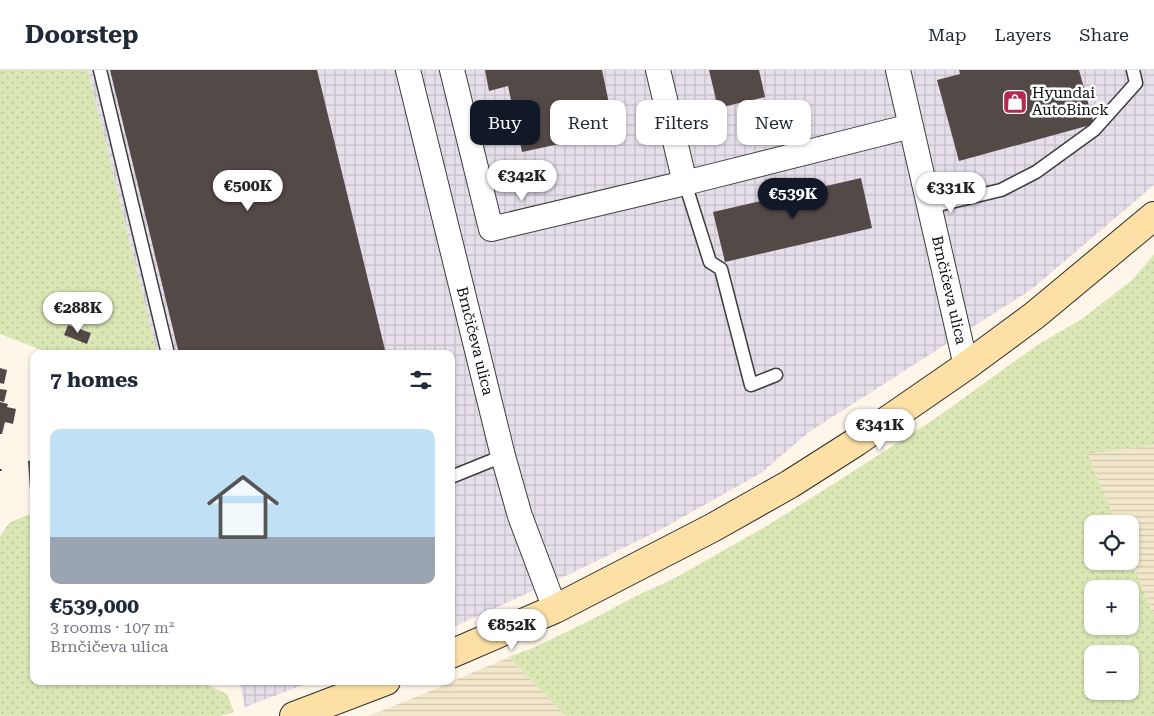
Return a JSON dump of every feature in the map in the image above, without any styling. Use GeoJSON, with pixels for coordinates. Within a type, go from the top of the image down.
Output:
{"type":"FeatureCollection","features":[{"type":"Feature","properties":{"kind":"street","name":"Brnčičeva ulica"},"geometry":{"type":"LineString","coordinates":[[408,70],[503,456],[520,516],[555,609]]}},
{"type":"Feature","properties":{"kind":"street"},"geometry":{"type":"LineString","coordinates":[[452,70],[491,229],[912,126]]}},
{"type":"Feature","properties":{"kind":"street"},"geometry":{"type":"LineString","coordinates":[[658,70],[685,183]]}},
{"type":"Feature","properties":{"kind":"street","name":"Brnčičeva ulica"},"geometry":{"type":"LineString","coordinates":[[898,70],[966,366]]}},
{"type":"Feature","properties":{"kind":"street","name":"Brnčičeva ulica"},"geometry":{"type":"LineString","coordinates":[[455,652],[555,609],[712,528],[790,484],[856,442],[966,366],[1035,315],[1154,216]]}},
{"type":"Feature","properties":{"kind":"street"},"geometry":{"type":"LineString","coordinates":[[294,716],[375,685]]}},
{"type":"Feature","properties":{"kind":"lane"},"geometry":{"type":"LineString","coordinates":[[100,70],[167,350]]}},
{"type":"Feature","properties":{"kind":"lane"},"geometry":{"type":"LineString","coordinates":[[930,207],[1001,190],[1036,172],[1094,130],[1136,83],[1133,70]]}},
{"type":"Feature","properties":{"kind":"lane"},"geometry":{"type":"LineString","coordinates":[[685,183],[710,262],[721,269],[751,385],[776,375]]}},
{"type":"Feature","properties":{"kind":"lane"},"geometry":{"type":"LineString","coordinates":[[455,475],[503,456]]}},
{"type":"Feature","properties":{"kind":"shaded area"},"geometry":{"type":"Polygon","coordinates":[[[88,70],[1154,70],[1154,185],[1032,289],[809,432],[761,473],[660,530],[455,626],[455,350],[156,350],[88,70]]]}},
{"type":"Feature","properties":{"kind":"shaded area"},"geometry":{"type":"Polygon","coordinates":[[[1154,445],[1154,616],[1135,570],[1139,570],[1139,515],[1112,515],[1088,454],[1154,445]]]}},
{"type":"Feature","properties":{"kind":"shaded area"},"geometry":{"type":"Polygon","coordinates":[[[509,657],[566,716],[368,716],[444,685],[455,685],[455,680],[509,657]]]}},
{"type":"Feature","properties":{"kind":"shaded area"},"geometry":{"type":"Polygon","coordinates":[[[240,685],[303,685],[245,707],[240,685]]]}},
{"type":"Feature","properties":{"kind":"green space"},"geometry":{"type":"Polygon","coordinates":[[[0,70],[88,70],[156,350],[42,350],[0,334],[0,70]]]}},
{"type":"Feature","properties":{"kind":"green space"},"geometry":{"type":"Polygon","coordinates":[[[1154,254],[1154,445],[1088,454],[1112,515],[1084,515],[1084,570],[1135,570],[1154,616],[1154,716],[566,716],[509,657],[535,647],[675,578],[765,527],[936,418],[1039,344],[1082,319],[1132,280],[1154,254]]]}},
{"type":"Feature","properties":{"kind":"green space"},"geometry":{"type":"Polygon","coordinates":[[[30,514],[30,685],[208,685],[227,694],[234,712],[220,716],[0,716],[0,537],[9,523],[30,514]]]}},
{"type":"Feature","properties":{"kind":"building"},"geometry":{"type":"Polygon","coordinates":[[[110,70],[317,70],[385,350],[178,350],[110,70]]]}},
{"type":"Feature","properties":{"kind":"building"},"geometry":{"type":"Polygon","coordinates":[[[485,70],[602,70],[608,100],[550,100],[550,145],[555,145],[522,152],[521,145],[540,145],[540,100],[511,100],[508,86],[489,91],[485,70]]]}},
{"type":"Feature","properties":{"kind":"building"},"geometry":{"type":"Polygon","coordinates":[[[709,70],[759,70],[765,97],[752,100],[737,100],[737,104],[727,106],[727,100],[716,100],[709,70]]]}},
{"type":"Feature","properties":{"kind":"building","name":"Hyundai AutoBinck"},"geometry":{"type":"Polygon","coordinates":[[[959,70],[1079,70],[1094,124],[959,161],[937,80],[960,74],[959,70]]]}},
{"type":"Feature","properties":{"kind":"building"},"geometry":{"type":"Polygon","coordinates":[[[861,178],[872,228],[725,262],[713,212],[861,178]]]}},
{"type":"Feature","properties":{"kind":"building"},"geometry":{"type":"Polygon","coordinates":[[[68,325],[91,333],[87,344],[64,335],[68,325]]]}},
{"type":"Feature","properties":{"kind":"building"},"geometry":{"type":"Polygon","coordinates":[[[0,368],[7,370],[4,384],[0,383],[0,368]]]}},
{"type":"Feature","properties":{"kind":"building"},"geometry":{"type":"Polygon","coordinates":[[[0,389],[7,390],[4,402],[0,401],[0,389]]]}},
{"type":"Feature","properties":{"kind":"building"},"geometry":{"type":"Polygon","coordinates":[[[0,402],[8,404],[7,407],[16,409],[13,424],[5,422],[2,434],[0,434],[0,402]]]}},
{"type":"Feature","properties":{"kind":"building"},"geometry":{"type":"Polygon","coordinates":[[[28,461],[30,461],[30,490],[28,461]]]}},
{"type":"Feature","properties":{"kind":"place","name":"Hyundai AutoBinck"},"geometry":{"type":"Point","coordinates":[1015,102]}}]}
